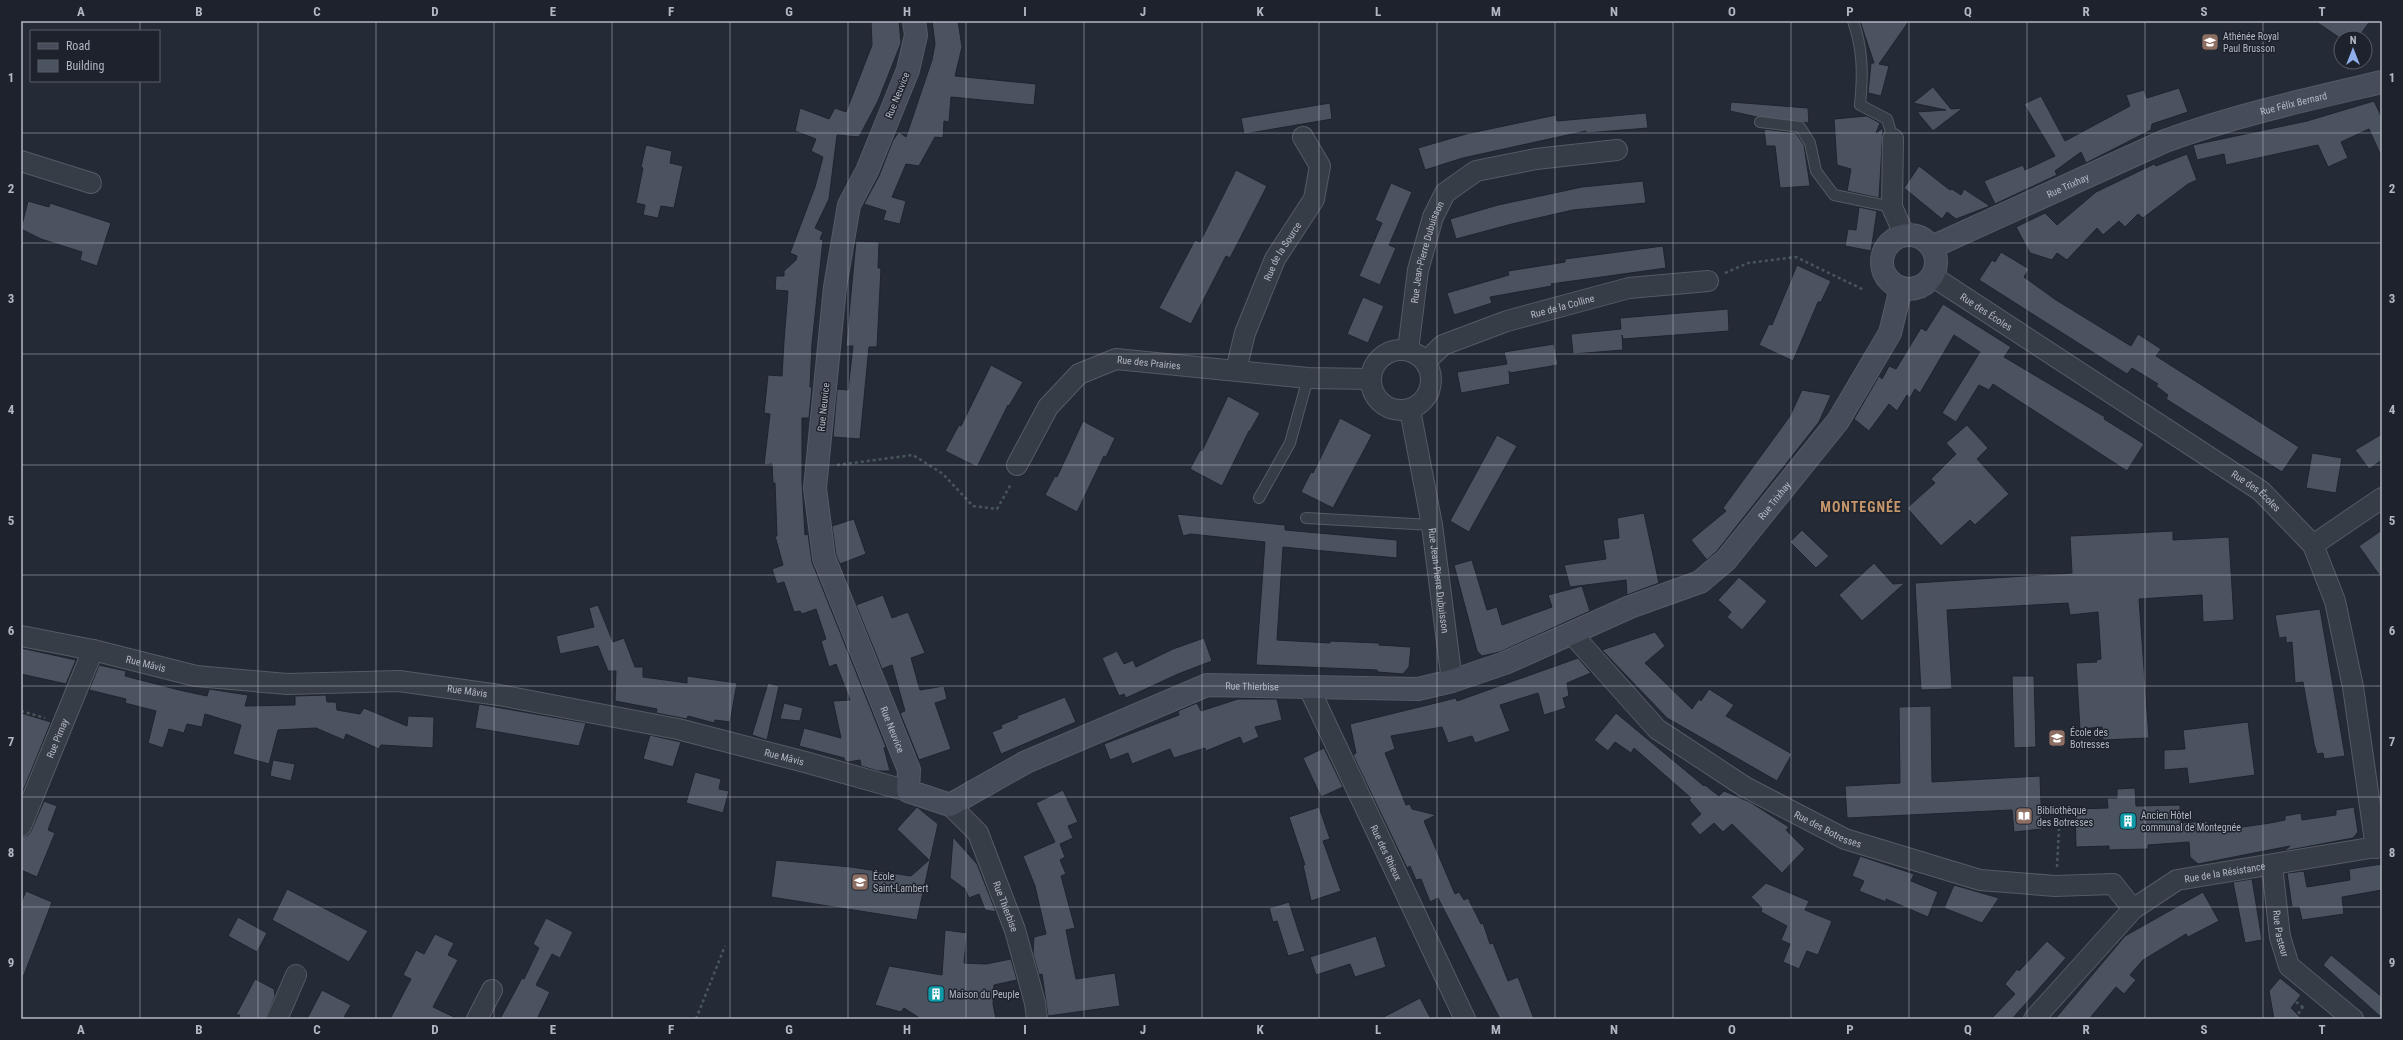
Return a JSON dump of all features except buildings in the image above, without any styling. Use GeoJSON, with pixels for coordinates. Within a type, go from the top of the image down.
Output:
{"type":"FeatureCollection","features":[{"type":"Feature","properties":{"kind":"street","name":"Rue Neuvice"},"geometry":{"type":"LineString","coordinates":[[908,792],[909,770],[824,558],[815,488],[835,287],[849,205],[866,172],[908,70],[916,35],[914,21]]}},
{"type":"Feature","properties":{"kind":"street","name":"Rue Félix Bernard"},"geometry":{"type":"LineString","coordinates":[[2205,126],[2246,114],[2382,82]]}},
{"type":"Feature","properties":{"kind":"street","name":"Rue Trixhay"},"geometry":{"type":"LineString","coordinates":[[1932,247],[2165,141],[2205,126]]}},
{"type":"Feature","properties":{"kind":"street","name":"Rue de la Source"},"geometry":{"type":"LineString","coordinates":[[1236,370],[1245,332],[1275,259],[1314,199],[1320,166],[1303,137]]}},
{"type":"Feature","properties":{"kind":"street"},"geometry":{"type":"LineString","coordinates":[[1893,139],[1892,207],[1905,236]]}},
{"type":"Feature","properties":{"kind":"street","name":"Rue Jean-Pierre Dubuisson"},"geometry":{"type":"LineString","coordinates":[[1408,350],[1418,270],[1433,217],[1445,193],[1476,172],[1536,159],[1617,150]]}},
{"type":"Feature","properties":{"kind":"street"},"geometry":{"type":"LineString","coordinates":[[21,161],[90,183]]}},
{"type":"Feature","properties":{"kind":"street"},"geometry":{"type":"LineString","coordinates":[[1905,236],[1924,240],[1932,247],[1935,266],[1932,276],[1918,288],[1901,288],[1891,283],[1885,276],[1882,266],[1882,256],[1887,247],[1894,240],[1905,236]]}},
{"type":"Feature","properties":{"kind":"street","name":"Rue des Écoles"},"geometry":{"type":"LineString","coordinates":[[1932,276],[2261,491],[2313,546],[2336,601],[2353,687],[2379,847]]}},
{"type":"Feature","properties":{"kind":"street","name":"Rue de la Colline"},"geometry":{"type":"LineString","coordinates":[[1426,361],[1442,345],[1507,321],[1629,288],[1708,281]]}},
{"type":"Feature","properties":{"kind":"street","name":"Rue Trixhay"},"geometry":{"type":"LineString","coordinates":[[1572,634],[1630,607],[1700,582],[1726,560],[1838,421],[1890,334],[1901,288]]}},
{"type":"Feature","properties":{"kind":"street"},"geometry":{"type":"LineString","coordinates":[[1408,350],[1418,354],[1426,361],[1432,380],[1426,398],[1410,410],[1391,409],[1375,398],[1370,379],[1376,362],[1390,351],[1408,350]]}},
{"type":"Feature","properties":{"kind":"street","name":"Rue des Prairies"},"geometry":{"type":"LineString","coordinates":[[1016,465],[1048,407],[1079,374],[1116,359],[1308,378],[1370,379]]}},
{"type":"Feature","properties":{"kind":"street","name":"Rue Jean-Pierre Dubuisson"},"geometry":{"type":"LineString","coordinates":[[1410,410],[1432,525],[1452,681]]}},
{"type":"Feature","properties":{"kind":"street"},"geometry":{"type":"LineString","coordinates":[[2313,546],[2382,498]]}},
{"type":"Feature","properties":{"kind":"street","name":"Rue Thierbise"},"geometry":{"type":"LineString","coordinates":[[950,805],[1026,762],[1207,685],[1418,689],[1452,681],[1505,663],[1572,634]]}},
{"type":"Feature","properties":{"kind":"street","name":"Rue des Botresses"},"geometry":{"type":"LineString","coordinates":[[1572,634],[1657,729],[1745,787],[1845,838],[1980,880],[2055,886],[2113,884],[2133,909]]}},
{"type":"Feature","properties":{"kind":"street","name":"Rue Mâvis"},"geometry":{"type":"LineString","coordinates":[[21,636],[93,650],[196,676],[287,684],[399,681],[499,695],[678,729],[806,762],[908,792]]}},
{"type":"Feature","properties":{"kind":"street","name":"Rue Pirnay"},"geometry":{"type":"LineString","coordinates":[[21,826],[93,650]]}},
{"type":"Feature","properties":{"kind":"street","name":"Rue des Rhieux"},"geometry":{"type":"LineString","coordinates":[[1308,686],[1465,1019]]}},
{"type":"Feature","properties":{"kind":"street","name":"Rue Thierbise"},"geometry":{"type":"LineString","coordinates":[[908,792],[950,805],[978,833],[1015,930],[1035,1003],[1037,1019]]}},
{"type":"Feature","properties":{"kind":"street","name":"Rue de la Résistance"},"geometry":{"type":"LineString","coordinates":[[2034,1019],[2133,909],[2177,880],[2272,866],[2379,847]]}},
{"type":"Feature","properties":{"kind":"street","name":"Rue Pasteur"},"geometry":{"type":"LineString","coordinates":[[2272,866],[2280,936],[2288,966],[2353,1019]]}},
{"type":"Feature","properties":{"kind":"street"},"geometry":{"type":"LineString","coordinates":[[277,1019],[296,975]]}},
{"type":"Feature","properties":{"kind":"street"},"geometry":{"type":"LineString","coordinates":[[477,1019],[492,990]]}},
{"type":"Feature","properties":{"kind":"lane"},"geometry":{"type":"LineString","coordinates":[[1852,21],[1858,35],[1863,69],[1860,104],[1887,119],[1893,139]]}},
{"type":"Feature","properties":{"kind":"lane"},"geometry":{"type":"LineString","coordinates":[[1760,122],[1800,127],[1810,143],[1816,172],[1834,195],[1892,207]]}},
{"type":"Feature","properties":{"kind":"lane"},"geometry":{"type":"LineString","coordinates":[[1259,498],[1290,443],[1308,378]]}},
{"type":"Feature","properties":{"kind":"lane"},"geometry":{"type":"LineString","coordinates":[[1306,518],[1432,525]]}},
{"type":"Feature","properties":{"kind":"path"},"geometry":{"type":"LineString","coordinates":[[1708,281],[1748,263],[1796,257],[1864,290]]}},
{"type":"Feature","properties":{"kind":"path"},"geometry":{"type":"LineString","coordinates":[[817,467],[913,455],[943,474],[973,506],[997,509],[1009,490],[1016,465]]}},
{"type":"Feature","properties":{"kind":"path"},"geometry":{"type":"LineString","coordinates":[[21,711],[63,724]]}},
{"type":"Feature","properties":{"kind":"path"},"geometry":{"type":"LineString","coordinates":[[2055,886],[2059,829]]}},
{"type":"Feature","properties":{"kind":"path"},"geometry":{"type":"LineString","coordinates":[[696,1019],[725,946]]}},
{"type":"Feature","properties":{"kind":"path"},"geometry":{"type":"LineString","coordinates":[[2295,1019],[2304,1008],[2296,1002]]}},
{"type":"Feature","properties":{"kind":"place","name":"Athénée Royal Paul Brusson"},"geometry":{"type":"Point","coordinates":[2210,42]}},
{"type":"Feature","properties":{"kind":"place","name":"École des Botresses"},"geometry":{"type":"Point","coordinates":[2057,738]}},
{"type":"Feature","properties":{"kind":"place","name":"Bibliothèque des Botresses"},"geometry":{"type":"Point","coordinates":[2024,816]}},
{"type":"Feature","properties":{"kind":"place","name":"Ancien Hôtel communal de Montegnée"},"geometry":{"type":"Point","coordinates":[2128,821]}},
{"type":"Feature","properties":{"kind":"place","name":"École Saint-Lambert"},"geometry":{"type":"Point","coordinates":[860,882]}},
{"type":"Feature","properties":{"kind":"place","name":"Maison du Peuple"},"geometry":{"type":"Point","coordinates":[936,994]}},
{"type":"Feature","properties":{"kind":"district","name":"MONTEGNÉE"},"geometry":{"type":"Point","coordinates":[1861,507]}}]}
